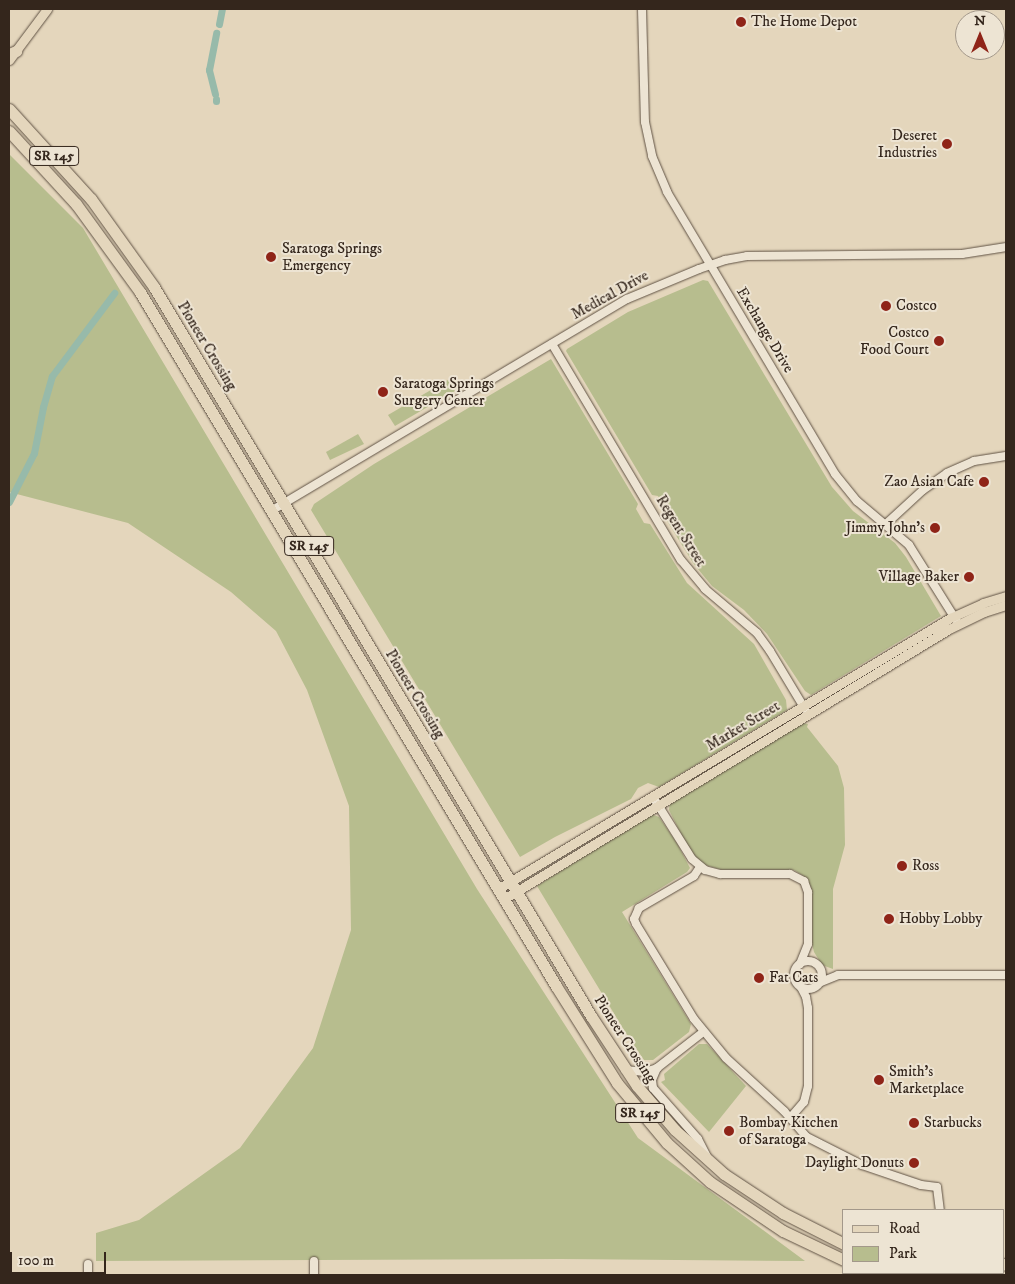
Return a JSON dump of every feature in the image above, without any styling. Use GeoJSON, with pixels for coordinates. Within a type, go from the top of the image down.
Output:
{"type":"FeatureCollection","features":[{"type":"Feature","properties":{"kind":"highway","name":"Pioneer Crossing"},"geometry":{"type":"LineString","coordinates":[[9,109],[71,175],[123,241],[172,316],[625,1070],[665,1120],[707,1159],[740,1185],[776,1209],[842,1243]]}},
{"type":"Feature","properties":{"kind":"highway","name":"Pioneer Crossing"},"geometry":{"type":"LineString","coordinates":[[9,130],[61,186],[125,269],[591,1044],[635,1106],[667,1143],[695,1170],[726,1194],[762,1219],[800,1240],[842,1259]]}},
{"type":"Feature","properties":{"kind":"highway"},"geometry":{"type":"LineString","coordinates":[[762,1219],[842,1251]]}},
{"type":"Feature","properties":{"kind":"main road"},"geometry":{"type":"LineString","coordinates":[[11,55],[47,9]]}},
{"type":"Feature","properties":{"kind":"main road","name":"Market Street"},"geometry":{"type":"LineString","coordinates":[[501,894],[652,797],[806,710],[983,603],[1006,596]]}},
{"type":"Feature","properties":{"kind":"main road","name":"Market Street"},"geometry":{"type":"LineString","coordinates":[[956,620],[1006,605]]}},
{"type":"Feature","properties":{"kind":"main road","name":"Market Street"},"geometry":{"type":"LineString","coordinates":[[513,886],[658,805],[806,710]]}},
{"type":"Feature","properties":{"kind":"street","name":"Exchange Drive"},"geometry":{"type":"LineString","coordinates":[[642,9],[643,102],[649,145],[667,192],[835,474],[857,501],[886,524],[914,551],[956,620]]}},
{"type":"Feature","properties":{"kind":"street","name":"Medical Drive"},"geometry":{"type":"LineString","coordinates":[[271,511],[639,293],[710,265],[747,256],[962,254],[1006,247]]}},
{"type":"Feature","properties":{"kind":"street","name":"Regent Street"},"geometry":{"type":"LineString","coordinates":[[552,344],[681,560],[705,589],[756,633],[770,651],[806,710]]}},
{"type":"Feature","properties":{"kind":"street"},"geometry":{"type":"LineString","coordinates":[[886,524],[923,490],[947,473],[974,461],[1006,456]]}},
{"type":"Feature","properties":{"kind":"street"},"geometry":{"type":"LineString","coordinates":[[652,797],[692,859],[700,867],[720,874],[790,874],[801,878],[808,892],[808,944],[794,976],[806,997],[808,1008],[807,1092],[802,1105],[790,1118]]}},
{"type":"Feature","properties":{"kind":"street"},"geometry":{"type":"LineString","coordinates":[[700,867],[694,876],[639,908],[634,919],[680,999],[704,1032],[737,1070],[790,1118],[807,1137],[845,1158],[909,1181],[937,1187],[940,1209]]}},
{"type":"Feature","properties":{"kind":"street"},"geometry":{"type":"LineString","coordinates":[[808,944],[822,974],[819,984],[811,996],[808,1008]]}},
{"type":"Feature","properties":{"kind":"street"},"geometry":{"type":"LineString","coordinates":[[800,964],[809,961],[838,975],[1006,975]]}},
{"type":"Feature","properties":{"kind":"street"},"geometry":{"type":"LineString","coordinates":[[800,987],[810,989],[838,975]]}},
{"type":"Feature","properties":{"kind":"street"},"geometry":{"type":"LineString","coordinates":[[625,1070],[639,1072],[657,1068],[704,1032]]}},
{"type":"Feature","properties":{"kind":"street"},"geometry":{"type":"LineString","coordinates":[[657,1068],[652,1080],[653,1088],[698,1139],[707,1159]]}},
{"type":"Feature","properties":{"kind":"street"},"geometry":{"type":"LineString","coordinates":[[314,1261],[314,1275]]}},
{"type":"Feature","properties":{"kind":"street"},"geometry":{"type":"LineString","coordinates":[[88,1264],[88,1275]]}},
{"type":"Feature","properties":{"kind":"green space"},"geometry":{"type":"Polygon","coordinates":[[[9,154],[83,228],[477,889],[638,1138],[805,1261],[561,1259],[96,1261],[96,1233],[139,1220],[240,1148],[313,1048],[351,930],[349,806],[307,690],[276,631],[231,592],[128,523],[9,492],[9,154]]]}},
{"type":"Feature","properties":{"kind":"green space"},"geometry":{"type":"Polygon","coordinates":[[[703,280],[708,281],[832,487],[853,511],[895,543],[906,557],[941,616],[811,695],[805,691],[767,634],[744,610],[712,586],[693,563],[664,516],[666,510],[658,496],[652,495],[566,351],[628,312],[703,280]]]}},
{"type":"Feature","properties":{"kind":"green space"},"geometry":{"type":"Polygon","coordinates":[[[551,359],[638,504],[636,509],[644,523],[650,524],[687,583],[754,644],[786,700],[787,710],[659,787],[648,783],[638,788],[631,799],[555,837],[520,857],[311,510],[314,504],[374,464],[551,359]]]}},
{"type":"Feature","properties":{"kind":"green space"},"geometry":{"type":"Polygon","coordinates":[[[448,380],[455,391],[395,426],[388,415],[448,380]]]}},
{"type":"Feature","properties":{"kind":"green space"},"geometry":{"type":"Polygon","coordinates":[[[358,434],[364,444],[330,460],[326,452],[358,434]]]}},
{"type":"Feature","properties":{"kind":"green space"},"geometry":{"type":"Polygon","coordinates":[[[802,723],[808,724],[807,727],[838,766],[844,788],[845,845],[833,889],[833,969],[822,965],[814,952],[811,940],[811,888],[805,877],[794,870],[722,870],[705,865],[695,857],[687,846],[669,810],[670,802],[802,723]]]}},
{"type":"Feature","properties":{"kind":"green space"},"geometry":{"type":"Polygon","coordinates":[[[651,814],[659,817],[677,843],[690,868],[687,872],[622,912],[691,1024],[689,1032],[653,1060],[644,1060],[537,886],[651,814]]]}},
{"type":"Feature","properties":{"kind":"green space"},"geometry":{"type":"Polygon","coordinates":[[[699,1044],[707,1044],[746,1086],[709,1132],[661,1082],[665,1080],[664,1074],[699,1044]]]}},
{"type":"Feature","properties":{"kind":"waterway"},"geometry":{"type":"LineString","coordinates":[[219,24],[222,9]]}},
{"type":"Feature","properties":{"kind":"waterway"},"geometry":{"type":"LineString","coordinates":[[215,94],[209,70],[216,33]]}},
{"type":"Feature","properties":{"kind":"waterway"},"geometry":{"type":"LineString","coordinates":[[9,502],[34,453],[43,407],[52,376],[114,293]]}},
{"type":"Feature","properties":{"kind":"place","name":"The Home Depot"},"geometry":{"type":"Point","coordinates":[741,22]}},
{"type":"Feature","properties":{"kind":"place","name":"Deseret Industries"},"geometry":{"type":"Point","coordinates":[947,144]}},
{"type":"Feature","properties":{"kind":"place","name":"Saratoga Springs Emergency"},"geometry":{"type":"Point","coordinates":[271,257]}},
{"type":"Feature","properties":{"kind":"place","name":"Costco"},"geometry":{"type":"Point","coordinates":[886,306]}},
{"type":"Feature","properties":{"kind":"place","name":"Costco Food Court"},"geometry":{"type":"Point","coordinates":[939,341]}},
{"type":"Feature","properties":{"kind":"place","name":"Saratoga Springs Surgery Center"},"geometry":{"type":"Point","coordinates":[383,392]}},
{"type":"Feature","properties":{"kind":"place","name":"Zao Asian Cafe"},"geometry":{"type":"Point","coordinates":[984,482]}},
{"type":"Feature","properties":{"kind":"place","name":"Jimmy John's"},"geometry":{"type":"Point","coordinates":[935,528]}},
{"type":"Feature","properties":{"kind":"place","name":"Village Baker"},"geometry":{"type":"Point","coordinates":[969,577]}},
{"type":"Feature","properties":{"kind":"place","name":"Ross"},"geometry":{"type":"Point","coordinates":[902,866]}},
{"type":"Feature","properties":{"kind":"place","name":"Hobby Lobby"},"geometry":{"type":"Point","coordinates":[889,919]}},
{"type":"Feature","properties":{"kind":"place","name":"Fat Cats"},"geometry":{"type":"Point","coordinates":[759,978]}},
{"type":"Feature","properties":{"kind":"place","name":"Smith's Marketplace"},"geometry":{"type":"Point","coordinates":[879,1080]}},
{"type":"Feature","properties":{"kind":"place","name":"Starbucks"},"geometry":{"type":"Point","coordinates":[914,1123]}},
{"type":"Feature","properties":{"kind":"place","name":"Bombay Kitchen of Saratoga"},"geometry":{"type":"Point","coordinates":[729,1131]}},
{"type":"Feature","properties":{"kind":"place","name":"Daylight Donuts"},"geometry":{"type":"Point","coordinates":[914,1163]}}]}
